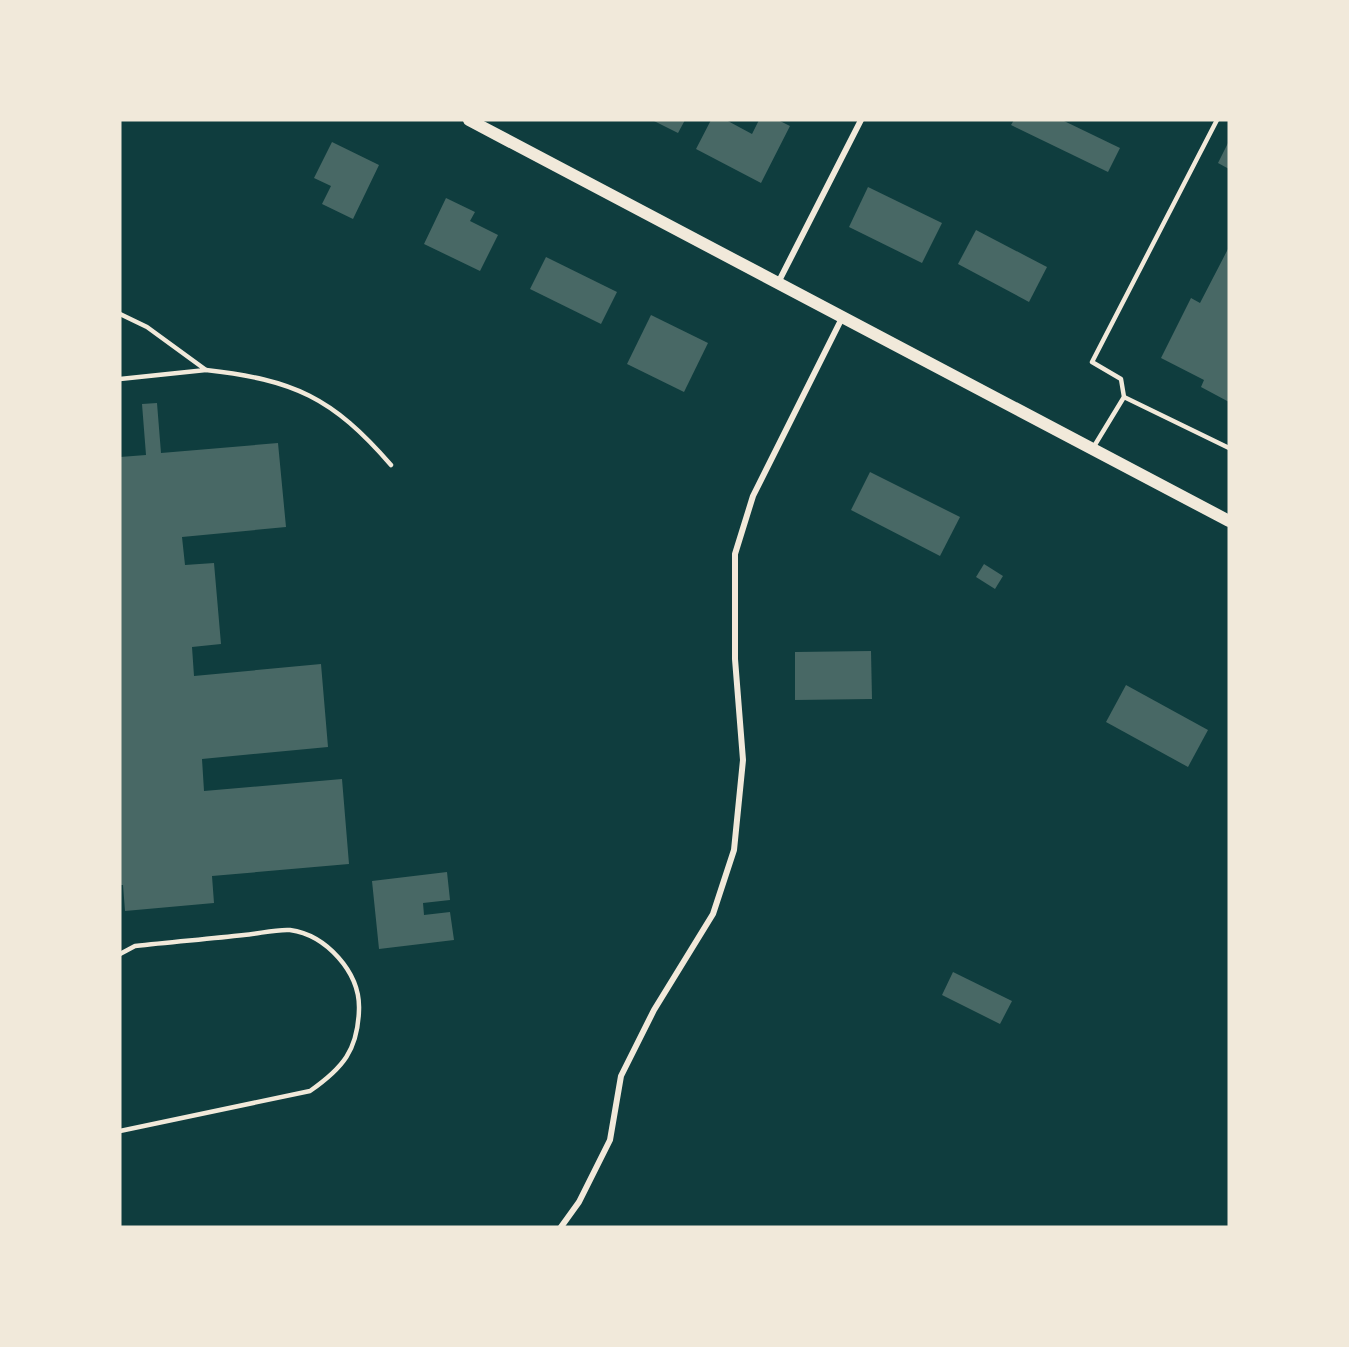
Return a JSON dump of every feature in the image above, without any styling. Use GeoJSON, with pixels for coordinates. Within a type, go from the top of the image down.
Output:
{"type":"FeatureCollection","features":[{"type":"Feature","properties":{"kind":"main road"},"geometry":{"type":"LineString","coordinates":[[469,120],[778,281],[1229,521]]}},
{"type":"Feature","properties":{"kind":"street"},"geometry":{"type":"LineString","coordinates":[[778,281],[861,120]]}},
{"type":"Feature","properties":{"kind":"street"},"geometry":{"type":"LineString","coordinates":[[561,1227],[579,1202],[610,1140],[621,1076],[654,1010],[713,914],[734,850],[743,760],[735,659],[735,554],[753,496],[843,316]]}},
{"type":"Feature","properties":{"kind":"lane"},"geometry":{"type":"LineString","coordinates":[[1093,448],[1124,397],[1121,379],[1092,362],[1217,120]]}},
{"type":"Feature","properties":{"kind":"lane"},"geometry":{"type":"LineString","coordinates":[[120,314],[147,327],[206,370]]}},
{"type":"Feature","properties":{"kind":"lane"},"geometry":{"type":"LineString","coordinates":[[120,379],[206,370],[283,383],[332,408],[361,431],[391,465]]}},
{"type":"Feature","properties":{"kind":"lane"},"geometry":{"type":"LineString","coordinates":[[1124,397],[1229,448]]}},
{"type":"Feature","properties":{"kind":"lane"},"geometry":{"type":"LineString","coordinates":[[120,954],[135,946],[289,930],[315,939],[336,955],[352,977],[359,1002],[359,1029],[350,1055],[333,1076],[310,1090],[120,1131]]}},
{"type":"Feature","properties":{"kind":"building"},"geometry":{"type":"Polygon","coordinates":[[[652,120],[685,120],[678,133],[652,120]]]}},
{"type":"Feature","properties":{"kind":"building"},"geometry":{"type":"Polygon","coordinates":[[[711,120],[726,120],[752,134],[759,120],[778,120],[790,126],[761,183],[696,149],[711,120]]]}},
{"type":"Feature","properties":{"kind":"building"},"geometry":{"type":"Polygon","coordinates":[[[1014,120],[1062,120],[1120,148],[1108,172],[1011,125],[1014,120]]]}},
{"type":"Feature","properties":{"kind":"building"},"geometry":{"type":"Polygon","coordinates":[[[1229,141],[1229,169],[1218,163],[1229,141]]]}},
{"type":"Feature","properties":{"kind":"building"},"geometry":{"type":"Polygon","coordinates":[[[332,142],[379,165],[353,219],[322,204],[331,186],[314,178],[332,142]]]}},
{"type":"Feature","properties":{"kind":"building"},"geometry":{"type":"Polygon","coordinates":[[[868,187],[942,223],[922,263],[849,227],[868,187]]]}},
{"type":"Feature","properties":{"kind":"building"},"geometry":{"type":"Polygon","coordinates":[[[446,198],[475,212],[470,221],[498,235],[480,271],[424,244],[446,198]]]}},
{"type":"Feature","properties":{"kind":"building"},"geometry":{"type":"Polygon","coordinates":[[[976,230],[1047,267],[1029,302],[958,264],[976,230]]]}},
{"type":"Feature","properties":{"kind":"building"},"geometry":{"type":"Polygon","coordinates":[[[1229,247],[1229,402],[1201,387],[1204,380],[1161,358],[1191,298],[1200,303],[1229,247]]]}},
{"type":"Feature","properties":{"kind":"building"},"geometry":{"type":"Polygon","coordinates":[[[546,257],[617,292],[601,324],[530,289],[546,257]]]}},
{"type":"Feature","properties":{"kind":"building"},"geometry":{"type":"Polygon","coordinates":[[[651,315],[708,343],[684,392],[627,364],[651,315]]]}},
{"type":"Feature","properties":{"kind":"building"},"geometry":{"type":"Polygon","coordinates":[[[157,403],[161,453],[278,443],[286,527],[182,537],[185,565],[214,563],[221,644],[192,647],[194,676],[321,664],[328,747],[202,759],[204,791],[342,779],[349,864],[212,876],[214,903],[125,911],[123,885],[120,885],[120,457],[146,455],[142,404],[157,403]]]}},
{"type":"Feature","properties":{"kind":"building"},"geometry":{"type":"Polygon","coordinates":[[[870,472],[960,517],[940,556],[851,510],[870,472]]]}},
{"type":"Feature","properties":{"kind":"building"},"geometry":{"type":"Polygon","coordinates":[[[984,564],[1003,576],[995,589],[976,577],[984,564]]]}},
{"type":"Feature","properties":{"kind":"building"},"geometry":{"type":"Polygon","coordinates":[[[871,651],[872,699],[795,700],[795,652],[871,651]]]}},
{"type":"Feature","properties":{"kind":"building"},"geometry":{"type":"Polygon","coordinates":[[[1126,685],[1208,730],[1188,767],[1106,722],[1126,685]]]}},
{"type":"Feature","properties":{"kind":"building"},"geometry":{"type":"Polygon","coordinates":[[[447,872],[450,900],[423,903],[424,915],[450,912],[454,940],[379,949],[372,881],[447,872]]]}},
{"type":"Feature","properties":{"kind":"building"},"geometry":{"type":"Polygon","coordinates":[[[953,972],[1012,1001],[1000,1024],[942,995],[953,972]]]}}]}
